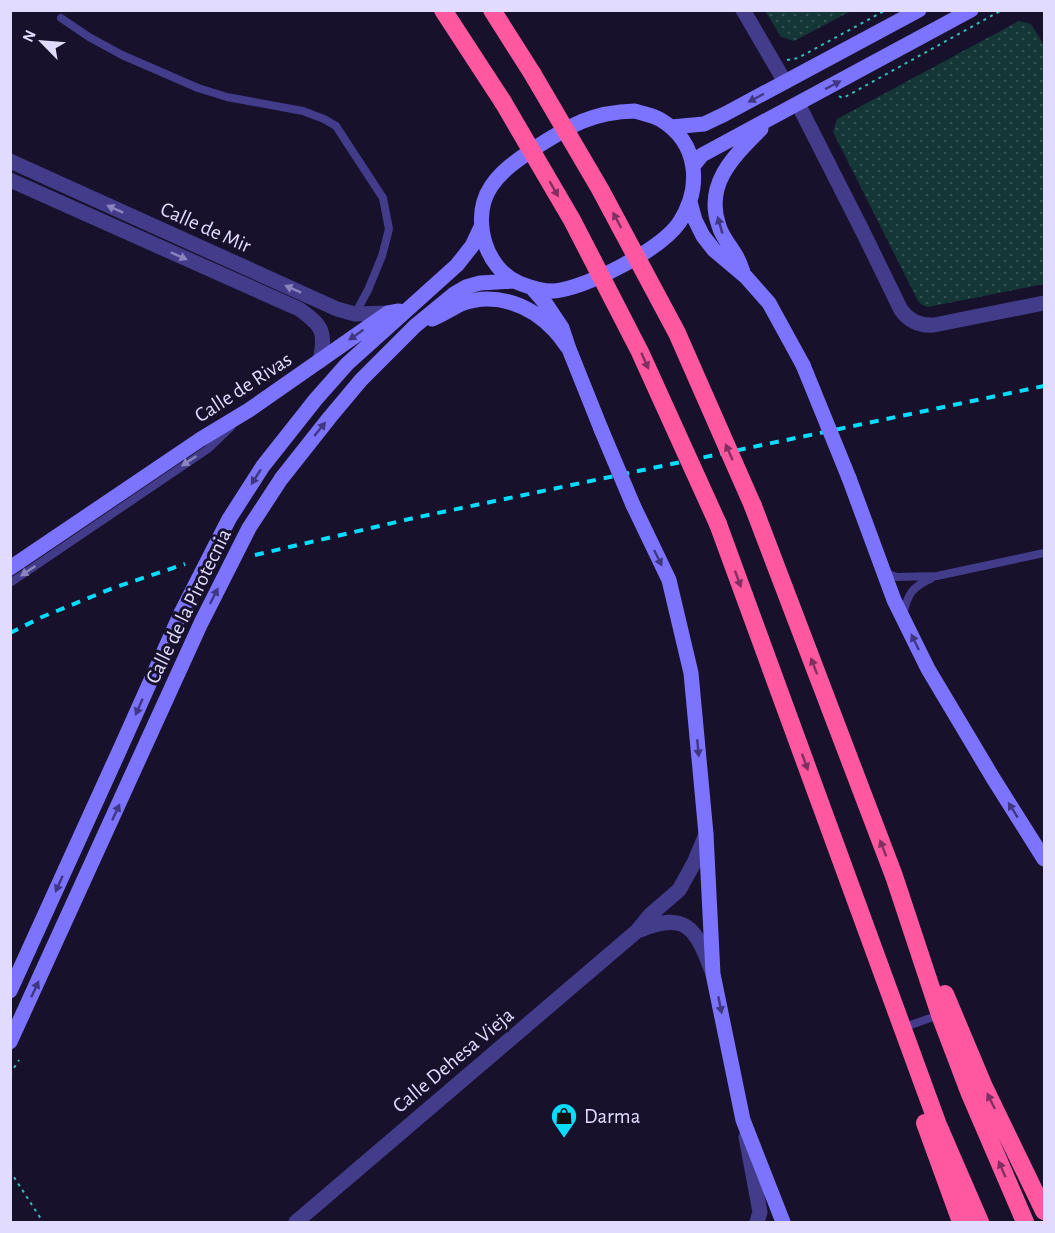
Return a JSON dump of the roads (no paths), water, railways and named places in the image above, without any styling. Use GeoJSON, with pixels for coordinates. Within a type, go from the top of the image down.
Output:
{"type":"FeatureCollection","features":[{"type":"Feature","properties":{"kind":"highway"},"geometry":{"type":"LineString","coordinates":[[443,10],[503,102],[572,220],[640,352],[718,524],[938,1125],[981,1222]]}},
{"type":"Feature","properties":{"kind":"highway"},"geometry":{"type":"LineString","coordinates":[[492,10],[600,189],[676,333],[753,506],[894,876],[984,1087],[1044,1211]]}},
{"type":"Feature","properties":{"kind":"highway"},"geometry":{"type":"LineString","coordinates":[[894,876],[940,1015],[970,1094],[1025,1222]]}},
{"type":"Feature","properties":{"kind":"highway"},"geometry":{"type":"LineString","coordinates":[[852,889],[926,1127],[961,1222]]}},
{"type":"Feature","properties":{"kind":"main road"},"geometry":{"type":"LineString","coordinates":[[670,127],[704,124],[919,10]]}},
{"type":"Feature","properties":{"kind":"main road"},"geometry":{"type":"LineString","coordinates":[[693,166],[702,155],[971,10]]}},
{"type":"Feature","properties":{"kind":"main road"},"geometry":{"type":"LineString","coordinates":[[635,111],[654,116],[681,137],[693,166],[695,183],[690,202],[678,224],[656,245],[620,266],[576,286],[552,291],[533,289],[513,281],[502,272],[485,245],[481,227],[483,206],[488,191],[497,178],[510,165],[580,121],[617,112],[635,111]]}},
{"type":"Feature","properties":{"kind":"main road"},"geometry":{"type":"LineString","coordinates":[[746,277],[736,255],[723,237],[718,224],[715,202],[719,180],[735,154],[773,117]]}},
{"type":"Feature","properties":{"kind":"main road"},"geometry":{"type":"LineString","coordinates":[[690,202],[703,236],[714,250],[746,277],[769,303],[803,365],[849,478],[894,600],[950,708],[1044,859]]}},
{"type":"Feature","properties":{"kind":"main road"},"geometry":{"type":"LineString","coordinates":[[408,309],[457,265],[472,246],[481,227]]}},
{"type":"Feature","properties":{"kind":"main road","name":"Calle de la Pirotecnia"},"geometry":{"type":"LineString","coordinates":[[10,1042],[201,623],[249,528],[281,479],[362,380],[415,326],[466,287],[480,283],[513,281]]}},
{"type":"Feature","properties":{"kind":"main road"},"geometry":{"type":"LineString","coordinates":[[533,289],[562,328],[568,349],[633,505],[669,580],[691,673],[706,834],[714,974],[743,1120],[783,1222]]}},
{"type":"Feature","properties":{"kind":"main road"},"geometry":{"type":"LineString","coordinates":[[415,326],[460,305],[476,300],[492,299],[524,306],[554,330],[568,349]]}},
{"type":"Feature","properties":{"kind":"main road","name":"Calle de Rivas"},"geometry":{"type":"LineString","coordinates":[[10,568],[249,410],[388,313],[408,309]]}},
{"type":"Feature","properties":{"kind":"main road","name":"Calle de la Pirotecnia"},"geometry":{"type":"LineString","coordinates":[[10,991],[181,613],[229,519],[263,466],[316,399],[347,364],[408,309]]}},
{"type":"Feature","properties":{"kind":"street"},"geometry":{"type":"LineString","coordinates":[[743,10],[785,82]]}},
{"type":"Feature","properties":{"kind":"street"},"geometry":{"type":"LineString","coordinates":[[798,104],[906,317],[914,322],[934,325],[1044,303]]}},
{"type":"Feature","properties":{"kind":"street","name":"Calle de Mir"},"geometry":{"type":"LineString","coordinates":[[10,162],[337,309],[355,314],[388,313]]}},
{"type":"Feature","properties":{"kind":"street","name":"Calle de Mir"},"geometry":{"type":"LineString","coordinates":[[10,180],[299,309],[313,318],[321,328],[323,345],[320,361]]}},
{"type":"Feature","properties":{"kind":"street","name":"Calle Dehesa Vieja"},"geometry":{"type":"LineString","coordinates":[[296,1222],[637,931],[650,915],[679,890],[706,834]]}},
{"type":"Feature","properties":{"kind":"street","name":"Calle Dehesa Vieja"},"geometry":{"type":"LineString","coordinates":[[637,931],[657,923],[670,921],[683,925],[693,932],[702,944],[714,974]]}},
{"type":"Feature","properties":{"kind":"street"},"geometry":{"type":"LineString","coordinates":[[743,1120],[760,1212],[757,1222]]}},
{"type":"Feature","properties":{"kind":"lane"},"geometry":{"type":"LineString","coordinates":[[61,18],[122,55],[198,88],[227,97],[303,111],[324,118],[336,126],[383,198],[389,229],[382,256],[355,314]]}},
{"type":"Feature","properties":{"kind":"lane"},"geometry":{"type":"LineString","coordinates":[[10,582],[208,449],[249,410]]}},
{"type":"Feature","properties":{"kind":"lane"},"geometry":{"type":"LineString","coordinates":[[884,573],[897,577],[937,576],[1044,553]]}},
{"type":"Feature","properties":{"kind":"lane"},"geometry":{"type":"LineString","coordinates":[[903,617],[911,592],[920,584],[937,576]]}},
{"type":"Feature","properties":{"kind":"lane"},"geometry":{"type":"LineString","coordinates":[[903,1028],[940,1015]]}},
{"type":"Feature","properties":{"kind":"railway"},"geometry":{"type":"LineString","coordinates":[[255,555],[414,518],[1044,386]]}},
{"type":"Feature","properties":{"kind":"railway"},"geometry":{"type":"LineString","coordinates":[[10,633],[42,617],[113,588],[185,564]]}},
{"type":"Feature","properties":{"kind":"place","name":"Darma"},"geometry":{"type":"Point","coordinates":[564,1139]}}]}
